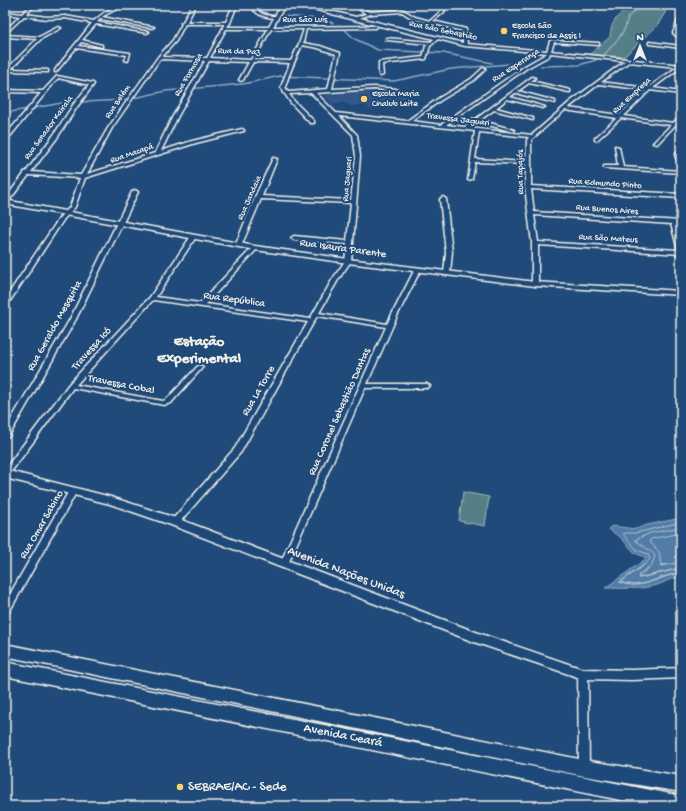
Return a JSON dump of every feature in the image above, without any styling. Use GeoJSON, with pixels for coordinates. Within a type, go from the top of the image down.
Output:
{"type":"FeatureCollection","features":[{"type":"Feature","properties":{"kind":"main road","name":"Avenida Ceará"},"geometry":{"type":"LineString","coordinates":[[5,650],[584,768],[681,784]]}},
{"type":"Feature","properties":{"kind":"main road","name":"Avenida Ceará"},"geometry":{"type":"LineString","coordinates":[[5,669],[681,804]]}},
{"type":"Feature","properties":{"kind":"street"},"geometry":{"type":"LineString","coordinates":[[5,33],[33,5]]}},
{"type":"Feature","properties":{"kind":"street"},"geometry":{"type":"LineString","coordinates":[[5,139],[44,92],[60,65],[95,22],[104,14],[123,5]]}},
{"type":"Feature","properties":{"kind":"street","name":"Rua Belém"},"geometry":{"type":"LineString","coordinates":[[5,304],[72,207],[83,178],[98,149],[133,94],[159,58],[175,40],[194,5]]}},
{"type":"Feature","properties":{"kind":"street","name":"Rua Formosa"},"geometry":{"type":"LineString","coordinates":[[157,154],[190,89],[228,23],[235,5]]}},
{"type":"Feature","properties":{"kind":"street"},"geometry":{"type":"LineString","coordinates":[[253,5],[256,11],[261,15],[275,18]]}},
{"type":"Feature","properties":{"kind":"street"},"geometry":{"type":"LineString","coordinates":[[241,80],[283,5]]}},
{"type":"Feature","properties":{"kind":"street","name":"Rua São Sebastião"},"geometry":{"type":"LineString","coordinates":[[301,5],[465,45],[550,52],[680,66]]}},
{"type":"Feature","properties":{"kind":"street"},"geometry":{"type":"LineString","coordinates":[[356,5],[368,14]]}},
{"type":"Feature","properties":{"kind":"street"},"geometry":{"type":"LineString","coordinates":[[394,5],[409,16],[465,30],[465,45]]}},
{"type":"Feature","properties":{"kind":"street"},"geometry":{"type":"LineString","coordinates":[[430,22],[443,11],[444,5]]}},
{"type":"Feature","properties":{"kind":"street"},"geometry":{"type":"LineString","coordinates":[[355,19],[368,14],[401,10]]}},
{"type":"Feature","properties":{"kind":"street"},"geometry":{"type":"LineString","coordinates":[[5,13],[47,18],[65,17],[147,32]]}},
{"type":"Feature","properties":{"kind":"street"},"geometry":{"type":"LineString","coordinates":[[99,18],[152,27]]}},
{"type":"Feature","properties":{"kind":"street"},"geometry":{"type":"LineString","coordinates":[[681,18],[675,33],[681,39]]}},
{"type":"Feature","properties":{"kind":"street"},"geometry":{"type":"LineString","coordinates":[[183,23],[228,23]]}},
{"type":"Feature","properties":{"kind":"street","name":"Rua São Luís"},"geometry":{"type":"LineString","coordinates":[[225,28],[305,29],[384,26]]}},
{"type":"Feature","properties":{"kind":"street"},"geometry":{"type":"LineString","coordinates":[[7,70],[40,38],[59,28]]}},
{"type":"Feature","properties":{"kind":"street"},"geometry":{"type":"LineString","coordinates":[[305,29],[301,44],[283,87],[285,93],[312,122]]}},
{"type":"Feature","properties":{"kind":"street"},"geometry":{"type":"LineString","coordinates":[[5,36],[40,38]]}},
{"type":"Feature","properties":{"kind":"street"},"geometry":{"type":"LineString","coordinates":[[386,39],[431,43]]}},
{"type":"Feature","properties":{"kind":"street"},"geometry":{"type":"LineString","coordinates":[[381,75],[379,63],[423,59],[426,49],[436,39]]}},
{"type":"Feature","properties":{"kind":"street","name":"Rua Esperança"},"geometry":{"type":"LineString","coordinates":[[442,126],[526,67],[544,58],[550,52],[552,42],[555,40],[598,44]]}},
{"type":"Feature","properties":{"kind":"street"},"geometry":{"type":"LineString","coordinates":[[80,42],[130,50]]}},
{"type":"Feature","properties":{"kind":"street"},"geometry":{"type":"LineString","coordinates":[[650,43],[681,47]]}},
{"type":"Feature","properties":{"kind":"street"},"geometry":{"type":"LineString","coordinates":[[301,44],[337,52],[330,91]]}},
{"type":"Feature","properties":{"kind":"street"},"geometry":{"type":"LineString","coordinates":[[75,47],[129,54],[127,60]]}},
{"type":"Feature","properties":{"kind":"street","name":"Rua da Paz"},"geometry":{"type":"LineString","coordinates":[[159,58],[293,62]]}},
{"type":"Feature","properties":{"kind":"street","name":"Rua Tapajós"},"geometry":{"type":"LineString","coordinates":[[535,284],[534,243],[528,187],[528,144],[531,136],[629,60]]}},
{"type":"Feature","properties":{"kind":"street"},"geometry":{"type":"LineString","coordinates":[[48,71],[60,65]]}},
{"type":"Feature","properties":{"kind":"street","name":"Rua Empresa"},"geometry":{"type":"LineString","coordinates":[[597,140],[648,90],[680,66]]}},
{"type":"Feature","properties":{"kind":"street"},"geometry":{"type":"LineString","coordinates":[[409,121],[440,98],[472,80],[484,68]]}},
{"type":"Feature","properties":{"kind":"street"},"geometry":{"type":"LineString","coordinates":[[7,70],[48,71],[56,73]]}},
{"type":"Feature","properties":{"kind":"street","name":"Rua Senador Kairala"},"geometry":{"type":"LineString","coordinates":[[5,202],[55,137],[76,104],[92,84],[56,73]]}},
{"type":"Feature","properties":{"kind":"street"},"geometry":{"type":"LineString","coordinates":[[465,129],[533,78]]}},
{"type":"Feature","properties":{"kind":"street"},"geometry":{"type":"LineString","coordinates":[[529,82],[569,91]]}},
{"type":"Feature","properties":{"kind":"street"},"geometry":{"type":"LineString","coordinates":[[598,83],[681,93]]}},
{"type":"Feature","properties":{"kind":"street"},"geometry":{"type":"LineString","coordinates":[[285,93],[374,88],[396,90]]}},
{"type":"Feature","properties":{"kind":"street"},"geometry":{"type":"LineString","coordinates":[[5,91],[44,92]]}},
{"type":"Feature","properties":{"kind":"street","name":"Rua Jaguari"},"geometry":{"type":"LineString","coordinates":[[313,92],[351,130],[356,140],[358,156],[348,261]]}},
{"type":"Feature","properties":{"kind":"street"},"geometry":{"type":"LineString","coordinates":[[516,92],[554,102]]}},
{"type":"Feature","properties":{"kind":"street"},"geometry":{"type":"LineString","coordinates":[[508,98],[543,107]]}},
{"type":"Feature","properties":{"kind":"street"},"geometry":{"type":"LineString","coordinates":[[493,108],[531,119]]}},
{"type":"Feature","properties":{"kind":"street"},"geometry":{"type":"LineString","coordinates":[[564,109],[674,124]]}},
{"type":"Feature","properties":{"kind":"street","name":"Travessa Jaguari"},"geometry":{"type":"LineString","coordinates":[[335,114],[409,121],[531,136]]}},
{"type":"Feature","properties":{"kind":"street"},"geometry":{"type":"LineString","coordinates":[[655,143],[681,117]]}},
{"type":"Feature","properties":{"kind":"street"},"geometry":{"type":"LineString","coordinates":[[475,120],[512,131]]}},
{"type":"Feature","properties":{"kind":"street","name":"Rua Macapá"},"geometry":{"type":"LineString","coordinates":[[26,173],[83,178],[157,154],[242,130]]}},
{"type":"Feature","properties":{"kind":"street"},"geometry":{"type":"LineString","coordinates":[[470,179],[477,130]]}},
{"type":"Feature","properties":{"kind":"street"},"geometry":{"type":"LineString","coordinates":[[617,147],[621,168]]}},
{"type":"Feature","properties":{"kind":"street"},"geometry":{"type":"LineString","coordinates":[[680,152],[677,156],[681,165]]}},
{"type":"Feature","properties":{"kind":"street","name":"Rua Jandaia"},"geometry":{"type":"LineString","coordinates":[[239,244],[258,197],[276,159]]}},
{"type":"Feature","properties":{"kind":"street"},"geometry":{"type":"LineString","coordinates":[[473,160],[528,163]]}},
{"type":"Feature","properties":{"kind":"street"},"geometry":{"type":"LineString","coordinates":[[606,167],[681,172]]}},
{"type":"Feature","properties":{"kind":"street","name":"Rua Edmundo Pinto"},"geometry":{"type":"LineString","coordinates":[[528,187],[681,196]]}},
{"type":"Feature","properties":{"kind":"street","name":"Rua Geraldo Mesquita"},"geometry":{"type":"LineString","coordinates":[[5,436],[73,319],[135,192]]}},
{"type":"Feature","properties":{"kind":"street"},"geometry":{"type":"LineString","coordinates":[[258,197],[354,202]]}},
{"type":"Feature","properties":{"kind":"street"},"geometry":{"type":"LineString","coordinates":[[443,199],[449,252],[447,273]]}},
{"type":"Feature","properties":{"kind":"street","name":"Rua Isaura Parente"},"geometry":{"type":"LineString","coordinates":[[5,202],[255,248],[348,261],[535,284],[681,293]]}},
{"type":"Feature","properties":{"kind":"street","name":"Rua Buenos Aires"},"geometry":{"type":"LineString","coordinates":[[531,213],[681,224]]}},
{"type":"Feature","properties":{"kind":"street"},"geometry":{"type":"LineString","coordinates":[[673,223],[681,252]]}},
{"type":"Feature","properties":{"kind":"street","name":"Travessa Icó"},"geometry":{"type":"LineString","coordinates":[[5,474],[41,424],[71,386],[152,298],[193,237]]}},
{"type":"Feature","properties":{"kind":"street"},"geometry":{"type":"LineString","coordinates":[[294,238],[350,243]]}},
{"type":"Feature","properties":{"kind":"street","name":"Rua São Mateus"},"geometry":{"type":"LineString","coordinates":[[534,243],[681,252]]}},
{"type":"Feature","properties":{"kind":"street"},"geometry":{"type":"LineString","coordinates":[[202,306],[255,248]]}},
{"type":"Feature","properties":{"kind":"street","name":"Rua La Torre"},"geometry":{"type":"LineString","coordinates":[[175,522],[233,457],[335,280],[348,261]]}},
{"type":"Feature","properties":{"kind":"street","name":"Rua Coronel Sebastião Dantas"},"geometry":{"type":"LineString","coordinates":[[284,564],[390,326],[418,269]]}},
{"type":"Feature","properties":{"kind":"street","name":"Rua República"},"geometry":{"type":"LineString","coordinates":[[152,298],[202,306],[390,326]]}},
{"type":"Feature","properties":{"kind":"street","name":"Travessa Cobal"},"geometry":{"type":"LineString","coordinates":[[71,386],[164,404],[169,401],[200,367]]}},
{"type":"Feature","properties":{"kind":"street"},"geometry":{"type":"LineString","coordinates":[[363,386],[427,386]]}},
{"type":"Feature","properties":{"kind":"street","name":"Avenida Nações Unidas"},"geometry":{"type":"LineString","coordinates":[[5,474],[111,501],[175,522],[478,638],[583,674],[681,673]]}},
{"type":"Feature","properties":{"kind":"street","name":"Rua Omar Sabino"},"geometry":{"type":"LineString","coordinates":[[5,611],[74,491]]}},
{"type":"Feature","properties":{"kind":"street"},"geometry":{"type":"LineString","coordinates":[[583,674],[584,768]]}},
{"type":"Feature","properties":{"kind":"shaded area"},"geometry":{"type":"Polygon","coordinates":[[[36,5],[101,5],[80,9],[32,10],[36,5]]]}},
{"type":"Feature","properties":{"kind":"shaded area","name":"Escola Maria Chalub Leite"},"geometry":{"type":"Polygon","coordinates":[[[373,89],[401,91],[414,94],[372,110],[365,105],[352,106],[342,102],[332,104],[324,95],[373,89]]]}},
{"type":"Feature","properties":{"kind":"green space"},"geometry":{"type":"Polygon","coordinates":[[[635,5],[671,5],[657,26],[624,57],[590,54],[610,37],[612,26],[617,17],[635,5]]]}},
{"type":"Feature","properties":{"kind":"green space"},"geometry":{"type":"Polygon","coordinates":[[[463,492],[489,497],[485,526],[459,521],[463,492]]]}},
{"type":"Feature","properties":{"kind":"water"},"geometry":{"type":"Polygon","coordinates":[[[681,518],[681,577],[645,588],[605,588],[647,558],[635,553],[621,538],[608,529],[612,526],[636,529],[647,525],[681,518]]]}},
{"type":"Feature","properties":{"kind":"waterway"},"geometry":{"type":"LineString","coordinates":[[257,5],[261,11],[267,13]]}},
{"type":"Feature","properties":{"kind":"waterway"},"geometry":{"type":"LineString","coordinates":[[604,55],[619,38],[625,28],[628,17],[642,5]]}},
{"type":"Feature","properties":{"kind":"waterway"},"geometry":{"type":"LineString","coordinates":[[283,16],[319,19],[333,23]]}},
{"type":"Feature","properties":{"kind":"waterway"},"geometry":{"type":"LineString","coordinates":[[344,29],[355,39],[378,50],[443,53],[492,63]]}},
{"type":"Feature","properties":{"kind":"waterway"},"geometry":{"type":"LineString","coordinates":[[541,66],[579,65],[596,60]]}},
{"type":"Feature","properties":{"kind":"waterway"},"geometry":{"type":"LineString","coordinates":[[5,113],[62,103],[125,100],[166,91],[243,84],[280,76],[394,81],[451,69],[521,63]]}},
{"type":"Feature","properties":{"kind":"place","name":"Escola São Francisco de Assis I"},"geometry":{"type":"Point","coordinates":[504,31]}},
{"type":"Feature","properties":{"kind":"place","name":"Escola Maria Chalub Leite"},"geometry":{"type":"Point","coordinates":[364,99]}},
{"type":"Feature","properties":{"kind":"place","name":"SEBRAE/AC - Sede"},"geometry":{"type":"Point","coordinates":[180,787]}},
{"type":"Feature","properties":{"kind":"district","name":"Estação Experimental"},"geometry":{"type":"Point","coordinates":[199,350]}}]}
